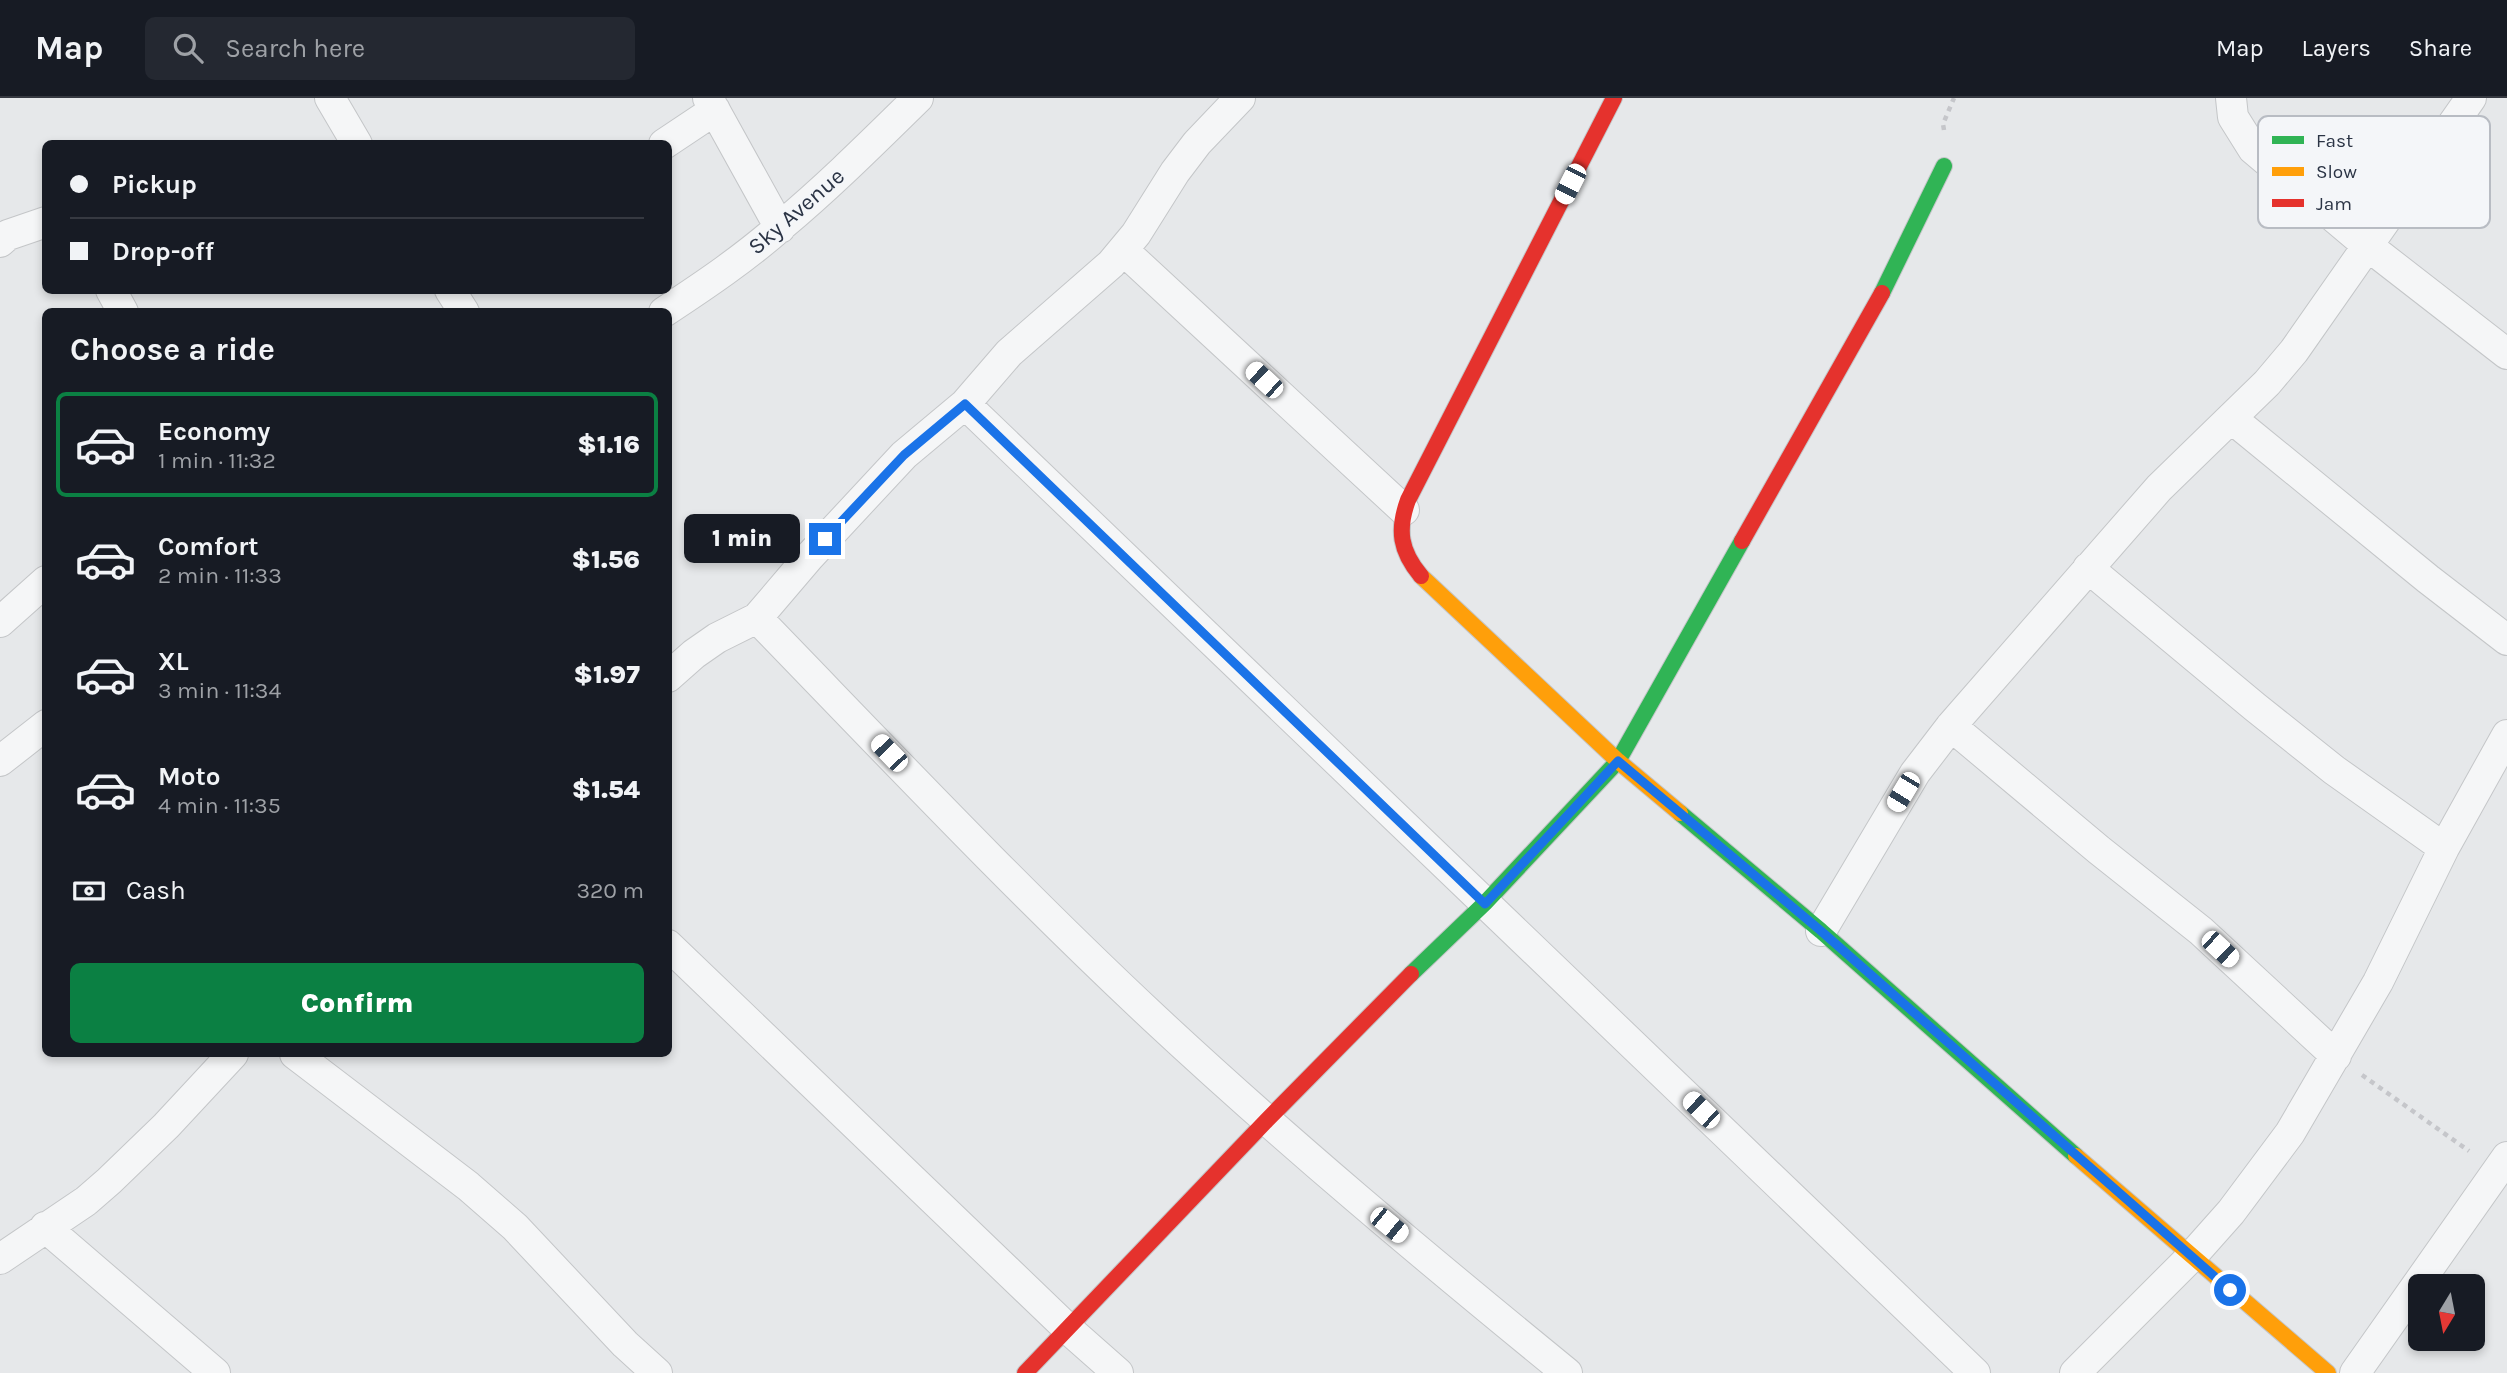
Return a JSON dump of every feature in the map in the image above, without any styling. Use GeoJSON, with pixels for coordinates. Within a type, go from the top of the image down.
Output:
{"type":"FeatureCollection","features":[{"type":"Feature","properties":{"kind":"street"},"geometry":{"type":"LineString","coordinates":[[330,98],[355,140]]}},
{"type":"Feature","properties":{"kind":"street","name":"Sky Avenue"},"geometry":{"type":"LineString","coordinates":[[670,308],[780,228],[918,98]]}},
{"type":"Feature","properties":{"kind":"street"},"geometry":{"type":"LineString","coordinates":[[672,673],[718,638],[757,618],[817,548],[904,455],[965,404],[1009,353],[1123,250],[1197,143],[1240,98]]}},
{"type":"Feature","properties":{"kind":"street"},"geometry":{"type":"LineString","coordinates":[[1614,98],[1452,410],[1404,510],[1400,534],[1403,548],[1425,581],[1618,761],[1821,931],[2191,1258],[2328,1373]]}},
{"type":"Feature","properties":{"kind":"street"},"geometry":{"type":"LineString","coordinates":[[2231,98],[2233,117],[2258,153]]}},
{"type":"Feature","properties":{"kind":"street"},"geometry":{"type":"LineString","coordinates":[[2458,116],[2471,98]]}},
{"type":"Feature","properties":{"kind":"street"},"geometry":{"type":"LineString","coordinates":[[669,140],[712,104],[780,228]]}},
{"type":"Feature","properties":{"kind":"street"},"geometry":{"type":"LineString","coordinates":[[1026,1373],[1267,1120],[1408,977],[1485,904],[1618,761],[1883,291],[1944,166]]}},
{"type":"Feature","properties":{"kind":"street"},"geometry":{"type":"LineString","coordinates":[[0,242],[8,235],[42,223]]}},
{"type":"Feature","properties":{"kind":"street"},"geometry":{"type":"LineString","coordinates":[[2347,228],[2507,354]]}},
{"type":"Feature","properties":{"kind":"street"},"geometry":{"type":"LineString","coordinates":[[1821,931],[1915,773],[1951,726],[2159,488],[2267,383],[2294,351],[2381,228]]}},
{"type":"Feature","properties":{"kind":"street"},"geometry":{"type":"LineString","coordinates":[[1123,250],[1404,510]]}},
{"type":"Feature","properties":{"kind":"street"},"geometry":{"type":"LineString","coordinates":[[965,404],[1975,1373]]}},
{"type":"Feature","properties":{"kind":"street"},"geometry":{"type":"LineString","coordinates":[[2231,418],[2507,640]]}},
{"type":"Feature","properties":{"kind":"street"},"geometry":{"type":"LineString","coordinates":[[2088,568],[2324,762],[2444,848]]}},
{"type":"Feature","properties":{"kind":"street"},"geometry":{"type":"LineString","coordinates":[[0,622],[42,585]]}},
{"type":"Feature","properties":{"kind":"street"},"geometry":{"type":"LineString","coordinates":[[757,618],[983,850],[1152,1016],[1356,1198],[1567,1373]]}},
{"type":"Feature","properties":{"kind":"street"},"geometry":{"type":"LineString","coordinates":[[1951,726],[2201,931],[2336,1056]]}},
{"type":"Feature","properties":{"kind":"street"},"geometry":{"type":"LineString","coordinates":[[0,761],[42,728]]}},
{"type":"Feature","properties":{"kind":"street"},"geometry":{"type":"LineString","coordinates":[[2075,1373],[2191,1258],[2231,1212],[2290,1133],[2378,982],[2444,848],[2507,735]]}},
{"type":"Feature","properties":{"kind":"street"},"geometry":{"type":"LineString","coordinates":[[672,949],[1067,1328],[1118,1373]]}},
{"type":"Feature","properties":{"kind":"street"},"geometry":{"type":"LineString","coordinates":[[0,1259],[86,1201],[110,1181],[230,1057]]}},
{"type":"Feature","properties":{"kind":"street"},"geometry":{"type":"LineString","coordinates":[[299,1057],[468,1186],[515,1227],[625,1344],[657,1373]]}},
{"type":"Feature","properties":{"kind":"street"},"geometry":{"type":"LineString","coordinates":[[2355,1373],[2503,1164]]}},
{"type":"Feature","properties":{"kind":"street"},"geometry":{"type":"LineString","coordinates":[[45,1227],[215,1373]]}},
{"type":"Feature","properties":{"kind":"path"},"geometry":{"type":"LineString","coordinates":[[2336,1056],[2503,1164]]}},
{"type":"Feature","properties":{"kind":"traffic: fast"},"geometry":{"type":"LineString","coordinates":[[1882,293],[1944,166]]}},
{"type":"Feature","properties":{"kind":"traffic: fast"},"geometry":{"type":"LineString","coordinates":[[1411,974],[1485,903],[1618,761],[1742,541]]}},
{"type":"Feature","properties":{"kind":"traffic: fast"},"geometry":{"type":"LineString","coordinates":[[1680,813],[1821,931],[2076,1156]]}},
{"type":"Feature","properties":{"kind":"traffic: slow"},"geometry":{"type":"LineString","coordinates":[[1421,576],[1618,761],[1680,813]]}},
{"type":"Feature","properties":{"kind":"traffic: slow"},"geometry":{"type":"LineString","coordinates":[[2076,1156],[2328,1373]]}},
{"type":"Feature","properties":{"kind":"traffic: jam"},"geometry":{"type":"LineString","coordinates":[[1421,576],[1409,558],[1402,540],[1402,521],[1408,500],[1614,98]]}},
{"type":"Feature","properties":{"kind":"traffic: jam"},"geometry":{"type":"LineString","coordinates":[[1742,541],[1882,293]]}},
{"type":"Feature","properties":{"kind":"traffic: jam"},"geometry":{"type":"LineString","coordinates":[[1025,1373],[1411,974]]}},
{"type":"Feature","properties":{"kind":"route"},"geometry":{"type":"LineString","coordinates":[[825,539],[904,455],[965,404],[1485,904],[1618,761],[1821,931],[2230,1290]]}}]}
